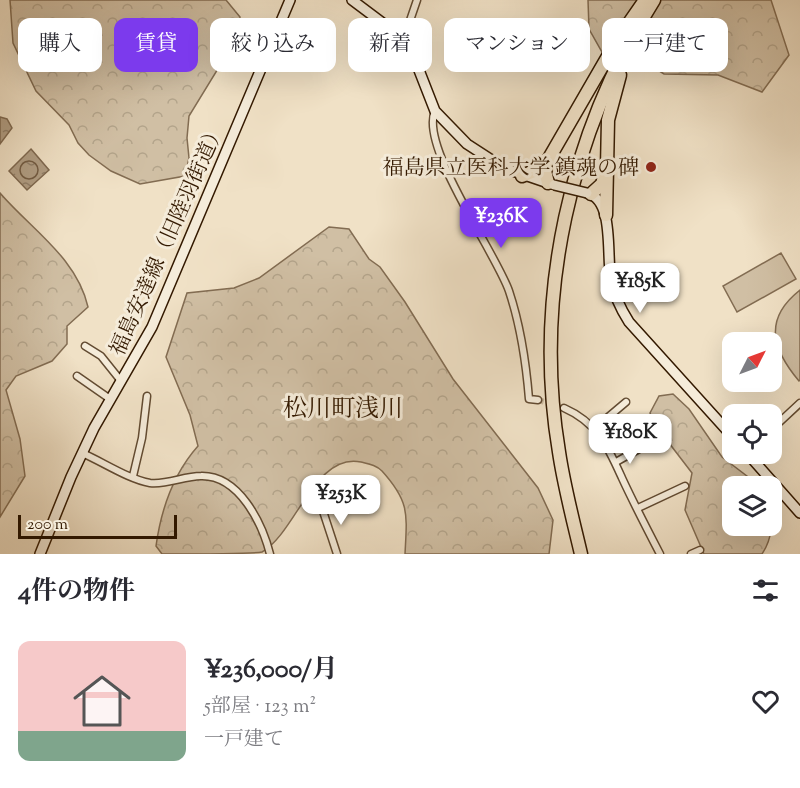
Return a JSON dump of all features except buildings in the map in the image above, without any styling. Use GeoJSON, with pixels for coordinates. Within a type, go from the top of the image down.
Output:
{"type":"FeatureCollection","features":[{"type":"Feature","properties":{"kind":"highway"},"geometry":{"type":"LineString","coordinates":[[589,193],[605,178],[613,94],[648,3]]}},
{"type":"Feature","properties":{"kind":"highway"},"geometry":{"type":"LineString","coordinates":[[522,176],[544,167],[618,39],[648,3]]}},
{"type":"Feature","properties":{"kind":"highway"},"geometry":{"type":"LineString","coordinates":[[574,554],[547,412],[544,343],[548,274],[563,196],[590,110],[615,50],[648,3]]}},
{"type":"Feature","properties":{"kind":"highway"},"geometry":{"type":"LineString","coordinates":[[580,554],[559,452],[553,404],[552,321],[555,279],[570,194],[594,119],[648,3]]}},
{"type":"Feature","properties":{"kind":"highway"},"geometry":{"type":"LineString","coordinates":[[606,151],[608,196],[606,215]]}},
{"type":"Feature","properties":{"kind":"highway"},"geometry":{"type":"LineString","coordinates":[[544,167],[551,184]]}},
{"type":"Feature","properties":{"kind":"street","name":"福島安達線（旧陸羽街道）"},"geometry":{"type":"LineString","coordinates":[[283,18],[290,0]]}},
{"type":"Feature","properties":{"kind":"street"},"geometry":{"type":"LineString","coordinates":[[352,0],[377,18]]}},
{"type":"Feature","properties":{"kind":"street"},"geometry":{"type":"LineString","coordinates":[[411,18],[417,0]]}},
{"type":"Feature","properties":{"kind":"street","name":"福島安達線（旧陸羽街道）"},"geometry":{"type":"LineString","coordinates":[[40,554],[82,453],[152,327],[260,72]]}},
{"type":"Feature","properties":{"kind":"street"},"geometry":{"type":"LineString","coordinates":[[419,72],[435,111],[467,144],[488,160],[522,176],[589,193],[600,201],[606,215],[610,278],[617,303],[629,322],[722,425]]}},
{"type":"Feature","properties":{"kind":"street"},"geometry":{"type":"LineString","coordinates":[[435,111],[433,132],[461,202],[508,290],[525,348],[529,399],[538,400]]}},
{"type":"Feature","properties":{"kind":"street"},"geometry":{"type":"LineString","coordinates":[[85,346],[101,356],[121,381]]}},
{"type":"Feature","properties":{"kind":"street"},"geometry":{"type":"LineString","coordinates":[[77,376],[110,399]]}},
{"type":"Feature","properties":{"kind":"street"},"geometry":{"type":"LineString","coordinates":[[133,476],[142,438],[147,396]]}},
{"type":"Feature","properties":{"kind":"street"},"geometry":{"type":"LineString","coordinates":[[594,429],[626,402]]}},
{"type":"Feature","properties":{"kind":"street"},"geometry":{"type":"LineString","coordinates":[[782,420],[800,403]]}},
{"type":"Feature","properties":{"kind":"street"},"geometry":{"type":"LineString","coordinates":[[564,408],[575,413],[594,429],[616,462],[660,554]]}},
{"type":"Feature","properties":{"kind":"street"},"geometry":{"type":"LineString","coordinates":[[616,462],[639,449]]}},
{"type":"Feature","properties":{"kind":"street"},"geometry":{"type":"LineString","coordinates":[[82,453],[150,483],[202,476],[218,478],[231,487],[256,517],[270,554]]}},
{"type":"Feature","properties":{"kind":"street"},"geometry":{"type":"LineString","coordinates":[[757,464],[800,513]]}},
{"type":"Feature","properties":{"kind":"street"},"geometry":{"type":"LineString","coordinates":[[639,508],[685,486]]}},
{"type":"Feature","properties":{"kind":"street"},"geometry":{"type":"LineString","coordinates":[[322,508],[337,554]]}},
{"type":"Feature","properties":{"kind":"street"},"geometry":{"type":"LineString","coordinates":[[691,554],[700,550]]}},
{"type":"Feature","properties":{"kind":"green space"},"geometry":{"type":"Polygon","coordinates":[[[10,0],[226,0],[240,17],[210,18],[210,72],[216,72],[189,116],[187,138],[189,158],[185,176],[140,184],[111,171],[89,155],[78,143],[69,125],[36,91],[27,72],[102,72],[102,18],[18,18],[18,53],[13,43],[10,0]]]}},
{"type":"Feature","properties":{"kind":"green space"},"geometry":{"type":"Polygon","coordinates":[[[588,0],[771,0],[789,55],[762,92],[718,75],[664,74],[661,72],[728,72],[728,18],[602,18],[602,52],[590,31],[588,0]]]}},
{"type":"Feature","properties":{"kind":"green space"},"geometry":{"type":"Polygon","coordinates":[[[0,193],[64,259],[82,290],[88,307],[67,326],[67,344],[52,361],[16,376],[6,390],[20,439],[25,476],[0,517],[0,193]]]}},
{"type":"Feature","properties":{"kind":"green space"},"geometry":{"type":"Polygon","coordinates":[[[329,227],[349,229],[369,259],[380,267],[405,302],[453,379],[538,488],[553,520],[549,554],[405,554],[405,509],[398,491],[382,471],[375,466],[361,462],[345,462],[331,469],[318,481],[285,529],[262,552],[162,554],[156,546],[161,519],[175,480],[198,446],[190,415],[166,357],[187,293],[234,288],[259,278],[329,227]]]}},
{"type":"Feature","properties":{"kind":"green space"},"geometry":{"type":"Polygon","coordinates":[[[781,253],[796,279],[737,312],[723,286],[781,253]]]}},
{"type":"Feature","properties":{"kind":"green space"},"geometry":{"type":"Polygon","coordinates":[[[800,290],[799,381],[782,355],[782,332],[776,332],[780,312],[800,290]]]}},
{"type":"Feature","properties":{"kind":"green space"},"geometry":{"type":"Polygon","coordinates":[[[673,394],[689,409],[722,457],[722,464],[731,464],[747,476],[722,476],[722,536],[769,536],[762,554],[704,554],[685,510],[692,473],[656,426],[650,413],[659,396],[673,394]]]}},
{"type":"Feature","properties":{"kind":"water"},"geometry":{"type":"Polygon","coordinates":[[[0,117],[7,119],[12,128],[0,144],[0,117]]]}},
{"type":"Feature","properties":{"kind":"water"},"geometry":{"type":"Polygon","coordinates":[[[31,149],[49,170],[27,190],[9,171],[31,149]]]}},
{"type":"Feature","properties":{"kind":"tunnel"},"geometry":{"type":"LineString","coordinates":[[538,400],[555,405]]}},
{"type":"Feature","properties":{"kind":"place","name":"福島県立医科大学 鎮魂の碑"},"geometry":{"type":"Point","coordinates":[651,167]}},
{"type":"Feature","properties":{"kind":"district","name":"松川町浅川"},"geometry":{"type":"Point","coordinates":[343,408]}}]}
